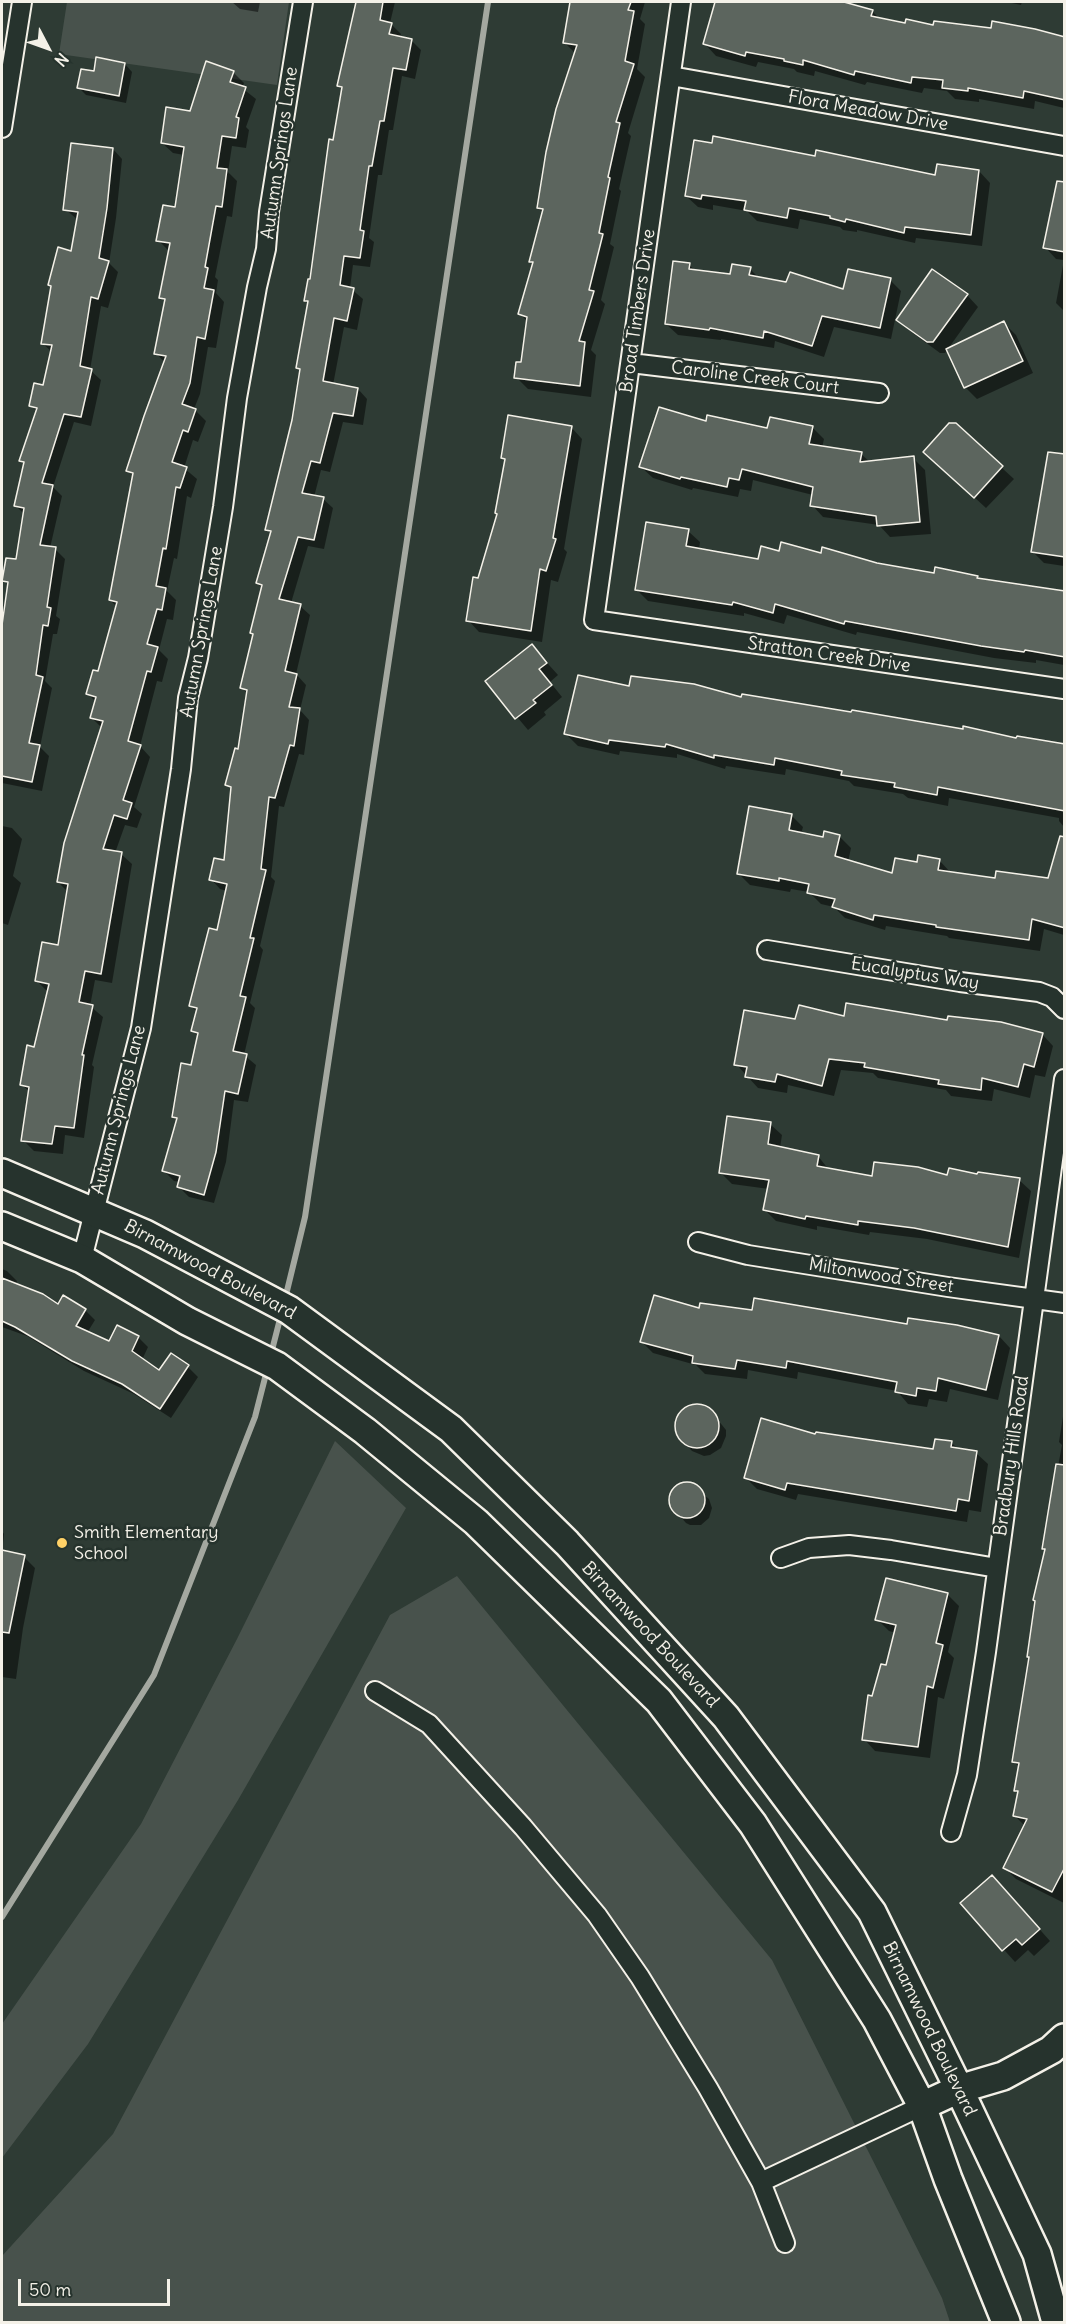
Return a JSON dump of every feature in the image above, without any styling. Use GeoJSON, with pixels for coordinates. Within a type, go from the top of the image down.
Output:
{"type":"FeatureCollection","features":[{"type":"Feature","properties":{"kind":"street"},"geometry":{"type":"LineString","coordinates":[[2,128],[22,2]]}},
{"type":"Feature","properties":{"kind":"street","name":"Autumn Springs Lane"},"geometry":{"type":"LineString","coordinates":[[82,1259],[141,1028],[181,769],[188,698],[198,658],[216,554],[237,398],[266,249],[269,212],[303,2]]}},
{"type":"Feature","properties":{"kind":"street","name":"Broad Timbers Drive"},"geometry":{"type":"LineString","coordinates":[[594,621],[681,2]]}},
{"type":"Feature","properties":{"kind":"street","name":"Flora Meadow Drive"},"geometry":{"type":"LineString","coordinates":[[671,76],[1065,146]]}},
{"type":"Feature","properties":{"kind":"street","name":"Caroline Creek Court"},"geometry":{"type":"LineString","coordinates":[[631,363],[879,393]]}},
{"type":"Feature","properties":{"kind":"street","name":"Stratton Creek Drive"},"geometry":{"type":"LineString","coordinates":[[594,621],[1065,689]]}},
{"type":"Feature","properties":{"kind":"street","name":"Eucalyptus Way"},"geometry":{"type":"LineString","coordinates":[[767,950],[949,980],[1039,992],[1046,994],[1062,1006]]}},
{"type":"Feature","properties":{"kind":"street","name":"Bradbury Hills Road"},"geometry":{"type":"LineString","coordinates":[[951,1832],[967,1775],[1065,1079]]}},
{"type":"Feature","properties":{"kind":"street","name":"Birnamwood Boulevard"},"geometry":{"type":"LineString","coordinates":[[2,1173],[145,1234],[289,1310],[451,1429],[567,1543],[726,1717],[872,1912],[959,2088],[1037,2254],[1056,2322]]}},
{"type":"Feature","properties":{"kind":"street"},"geometry":{"type":"LineString","coordinates":[[2,1226],[82,1259],[187,1321],[277,1366],[365,1431],[476,1522],[659,1701],[753,1824],[877,2020],[921,2106],[1006,2322]]}},
{"type":"Feature","properties":{"kind":"street","name":"Miltonwood Street"},"geometry":{"type":"LineString","coordinates":[[698,1242],[748,1255],[948,1287],[1065,1302]]}},
{"type":"Feature","properties":{"kind":"street"},"geometry":{"type":"LineString","coordinates":[[781,1558],[809,1548],[849,1545],[997,1569]]}},
{"type":"Feature","properties":{"kind":"street"},"geometry":{"type":"LineString","coordinates":[[375,1691],[429,1724],[523,1827],[597,1915],[640,1977],[708,2088],[761,2182],[785,2244]]}},
{"type":"Feature","properties":{"kind":"street"},"geometry":{"type":"LineString","coordinates":[[761,2182],[959,2088],[1003,2076],[1051,2050],[1065,2038]]}},
{"type":"Feature","properties":{"kind":"shaded area"},"geometry":{"type":"Polygon","coordinates":[[[67,2],[289,2],[277,85],[59,54],[67,2]]]}},
{"type":"Feature","properties":{"kind":"shaded area"},"geometry":{"type":"Polygon","coordinates":[[[335,1441],[406,1508],[238,1800],[88,2044],[2,2158],[2,2024],[141,1824],[237,1639],[335,1441]]]}},
{"type":"Feature","properties":{"kind":"shaded area"},"geometry":{"type":"Polygon","coordinates":[[[457,1576],[772,1960],[942,2298],[950,2322],[2,2322],[2,2256],[113,2134],[390,1615],[457,1576]]]}},
{"type":"Feature","properties":{"kind":"building"},"geometry":{"type":"Polygon","coordinates":[[[356,2],[383,2],[380,20],[392,23],[389,34],[412,39],[406,70],[393,68],[384,121],[380,121],[372,166],[369,166],[360,230],[364,231],[360,258],[344,256],[340,285],[354,288],[347,321],[334,318],[323,381],[358,388],[353,416],[333,413],[320,463],[311,461],[302,493],[324,497],[314,540],[298,537],[279,599],[301,604],[285,671],[297,674],[289,707],[300,708],[294,746],[290,745],[275,798],[269,797],[261,869],[266,870],[250,938],[254,938],[240,996],[246,997],[233,1051],[247,1054],[238,1094],[225,1091],[216,1152],[204,1195],[177,1187],[180,1176],[162,1171],[177,1118],[172,1117],[181,1063],[191,1065],[198,1033],[191,1031],[197,1008],[189,1006],[209,928],[217,930],[227,884],[209,880],[214,858],[224,860],[231,787],[225,785],[235,748],[238,749],[247,690],[240,688],[262,585],[256,583],[271,531],[265,530],[292,420],[300,369],[296,368],[308,301],[304,301],[308,279],[310,279],[329,139],[333,140],[342,87],[337,86],[356,2]]]}},
{"type":"Feature","properties":{"kind":"building"},"geometry":{"type":"Polygon","coordinates":[[[570,2],[631,2],[628,10],[634,11],[625,61],[634,64],[616,122],[620,123],[599,233],[603,234],[589,290],[594,291],[579,341],[585,342],[580,386],[514,378],[516,362],[521,362],[527,317],[518,314],[533,262],[529,262],[543,209],[537,208],[546,152],[556,109],[577,45],[563,43],[570,2]]]}},
{"type":"Feature","properties":{"kind":"building"},"geometry":{"type":"Polygon","coordinates":[[[715,2],[844,2],[873,10],[871,16],[905,23],[906,19],[933,25],[934,21],[991,28],[992,21],[1065,37],[1065,100],[1024,91],[1023,98],[968,88],[968,91],[942,88],[943,80],[912,77],[911,83],[855,71],[854,75],[803,60],[803,65],[746,52],[745,56],[703,44],[715,2]]]}},
{"type":"Feature","properties":{"kind":"building"},"geometry":{"type":"Polygon","coordinates":[[[96,57],[125,63],[119,96],[77,88],[81,69],[94,71],[96,57]]]}},
{"type":"Feature","properties":{"kind":"building"},"geometry":{"type":"Polygon","coordinates":[[[206,61],[234,71],[230,82],[246,87],[236,117],[239,118],[236,138],[222,136],[217,168],[227,169],[222,207],[216,206],[205,267],[208,268],[204,288],[214,290],[205,339],[197,337],[190,383],[182,404],[196,409],[188,432],[183,430],[172,462],[187,467],[180,488],[176,487],[166,549],[163,548],[156,586],[166,588],[162,610],[157,609],[147,644],[158,647],[151,672],[147,671],[128,741],[141,745],[123,800],[132,803],[127,819],[114,815],[103,849],[122,852],[101,974],[85,971],[79,1002],[93,1005],[82,1055],[84,1055],[74,1128],[55,1126],[52,1144],[21,1141],[29,1087],[20,1085],[27,1045],[34,1047],[49,984],[35,981],[42,942],[58,945],[68,884],[57,882],[64,843],[103,721],[90,718],[96,697],[86,694],[93,670],[98,671],[117,602],[109,600],[133,473],[126,471],[166,356],[154,354],[165,299],[159,298],[170,243],[156,241],[163,205],[175,207],[184,147],[161,143],[166,107],[190,111],[206,61]]]}},
{"type":"Feature","properties":{"kind":"building"},"geometry":{"type":"Polygon","coordinates":[[[713,136],[815,156],[816,150],[935,175],[937,164],[979,170],[971,235],[905,227],[904,233],[789,208],[787,218],[744,210],[746,201],[702,195],[701,199],[685,196],[694,140],[712,143],[713,136]]]}},
{"type":"Feature","properties":{"kind":"building"},"geometry":{"type":"Polygon","coordinates":[[[71,143],[113,148],[99,258],[109,261],[98,299],[91,297],[80,366],[92,369],[81,417],[64,414],[42,483],[53,485],[40,545],[56,547],[47,607],[51,608],[48,626],[43,625],[36,675],[43,677],[29,743],[40,745],[32,782],[2,776],[2,625],[8,582],[2,581],[6,558],[16,559],[24,508],[14,506],[24,462],[19,461],[37,408],[29,406],[34,383],[43,385],[52,345],[41,344],[51,286],[48,285],[58,247],[71,251],[78,212],[63,210],[71,143]]]}},
{"type":"Feature","properties":{"kind":"building"},"geometry":{"type":"Polygon","coordinates":[[[1057,181],[1065,182],[1065,252],[1043,248],[1057,181]]]}},
{"type":"Feature","properties":{"kind":"building"},"geometry":{"type":"Polygon","coordinates":[[[673,261],[690,263],[689,269],[730,274],[732,264],[751,267],[749,275],[786,282],[790,272],[843,289],[848,269],[891,278],[880,328],[822,316],[812,346],[764,331],[763,338],[710,328],[709,330],[665,324],[673,261]]]}},
{"type":"Feature","properties":{"kind":"building"},"geometry":{"type":"Polygon","coordinates":[[[932,269],[968,294],[933,342],[927,342],[896,320],[932,269]]]}},
{"type":"Feature","properties":{"kind":"building"},"geometry":{"type":"Polygon","coordinates":[[[1004,321],[1023,361],[964,388],[946,349],[1004,321]]]}},
{"type":"Feature","properties":{"kind":"building"},"geometry":{"type":"Polygon","coordinates":[[[659,407],[706,421],[707,415],[767,428],[770,417],[813,426],[809,444],[862,452],[860,462],[914,456],[920,522],[877,526],[876,516],[810,506],[813,487],[742,469],[739,480],[729,478],[727,487],[681,477],[680,479],[639,467],[659,407]]]}},
{"type":"Feature","properties":{"kind":"building"},"geometry":{"type":"Polygon","coordinates":[[[508,415],[572,426],[553,538],[556,539],[546,571],[540,569],[531,631],[466,621],[473,577],[478,578],[497,514],[495,513],[505,459],[501,458],[508,415]]]}},
{"type":"Feature","properties":{"kind":"building"},"geometry":{"type":"Polygon","coordinates":[[[949,423],[956,423],[1003,466],[974,498],[923,452],[949,423]]]}},
{"type":"Feature","properties":{"kind":"building"},"geometry":{"type":"Polygon","coordinates":[[[1048,452],[1065,454],[1065,557],[1031,552],[1048,452]]]}},
{"type":"Feature","properties":{"kind":"building"},"geometry":{"type":"Polygon","coordinates":[[[646,522],[689,529],[686,546],[758,559],[761,546],[779,551],[781,542],[821,553],[822,547],[877,563],[934,573],[935,567],[978,576],[977,578],[1065,591],[1065,657],[981,646],[845,621],[844,624],[775,604],[773,613],[733,602],[732,605],[635,590],[646,522]]]}},
{"type":"Feature","properties":{"kind":"building"},"geometry":{"type":"Polygon","coordinates":[[[532,644],[547,663],[539,669],[552,685],[533,700],[536,703],[515,719],[485,681],[532,644]]]}},
{"type":"Feature","properties":{"kind":"building"},"geometry":{"type":"Polygon","coordinates":[[[578,675],[629,686],[631,676],[694,684],[741,697],[742,694],[963,729],[963,726],[1016,738],[1017,736],[1065,744],[1065,811],[938,787],[937,795],[894,787],[895,783],[841,775],[842,771],[775,758],[774,765],[714,755],[714,758],[666,744],[665,747],[609,740],[608,744],[564,734],[578,675]]]}},
{"type":"Feature","properties":{"kind":"building"},"geometry":{"type":"Polygon","coordinates":[[[749,806],[792,814],[789,830],[823,837],[824,831],[840,835],[835,856],[892,873],[895,858],[917,862],[918,855],[940,859],[938,870],[995,878],[996,871],[1048,878],[1060,836],[1065,837],[1065,928],[1032,919],[1029,940],[936,927],[936,925],[874,915],[873,920],[832,907],[835,899],[807,893],[809,884],[779,878],[779,881],[737,874],[749,806]]]}},
{"type":"Feature","properties":{"kind":"building"},"geometry":{"type":"Polygon","coordinates":[[[846,1003],[947,1020],[948,1016],[1001,1022],[1043,1033],[1034,1067],[1024,1064],[1018,1087],[982,1078],[981,1090],[938,1084],[939,1080],[864,1067],[865,1063],[829,1059],[822,1086],[777,1074],[775,1082],[745,1077],[747,1067],[734,1065],[744,1010],[795,1019],[799,1005],[844,1016],[846,1003]]]}},
{"type":"Feature","properties":{"kind":"building"},"geometry":{"type":"Polygon","coordinates":[[[727,1116],[771,1122],[768,1144],[819,1155],[817,1166],[872,1176],[874,1162],[918,1167],[947,1175],[949,1168],[977,1174],[978,1172],[1020,1178],[1008,1247],[914,1228],[858,1221],[858,1225],[806,1216],[805,1219],[763,1210],[769,1180],[719,1173],[727,1116]]]}},
{"type":"Feature","properties":{"kind":"building"},"geometry":{"type":"Polygon","coordinates":[[[2,1278],[43,1294],[58,1304],[63,1295],[86,1309],[76,1326],[109,1341],[117,1325],[139,1336],[132,1351],[159,1370],[171,1353],[189,1365],[160,1409],[122,1384],[72,1361],[2,1321],[2,1278]]]}},
{"type":"Feature","properties":{"kind":"building"},"geometry":{"type":"Polygon","coordinates":[[[654,1295],[699,1308],[700,1303],[752,1310],[754,1298],[907,1324],[908,1318],[957,1325],[999,1335],[986,1390],[938,1378],[936,1391],[917,1388],[916,1396],[895,1392],[897,1382],[787,1361],[786,1368],[737,1360],[735,1369],[692,1363],[693,1356],[640,1342],[654,1295]]]}},
{"type":"Feature","properties":{"kind":"building"},"geometry":{"type":"Polygon","coordinates":[[[697,1404],[706,1405],[713,1410],[718,1417],[718,1435],[713,1442],[706,1447],[697,1448],[688,1447],[681,1442],[676,1435],[675,1426],[676,1417],[681,1410],[688,1405],[697,1404]]]}},
{"type":"Feature","properties":{"kind":"building"},"geometry":{"type":"Polygon","coordinates":[[[761,1418],[815,1434],[816,1432],[933,1449],[935,1439],[952,1441],[951,1447],[977,1451],[969,1501],[958,1499],[956,1511],[787,1483],[785,1490],[744,1478],[761,1418]]]}},
{"type":"Feature","properties":{"kind":"building"},"geometry":{"type":"Polygon","coordinates":[[[1056,1464],[1065,1465],[1065,1867],[1052,1892],[1003,1868],[1027,1819],[1013,1816],[1018,1791],[1014,1791],[1019,1763],[1012,1762],[1029,1657],[1027,1657],[1035,1601],[1033,1600],[1045,1549],[1042,1549],[1056,1464]]]}},
{"type":"Feature","properties":{"kind":"building"},"geometry":{"type":"Polygon","coordinates":[[[687,1482],[700,1487],[705,1500],[700,1513],[687,1518],[674,1513],[669,1500],[674,1487],[687,1482]]]}},
{"type":"Feature","properties":{"kind":"building"},"geometry":{"type":"Polygon","coordinates":[[[2,1550],[25,1555],[9,1633],[2,1632],[2,1550]]]}},
{"type":"Feature","properties":{"kind":"building"},"geometry":{"type":"Polygon","coordinates":[[[886,1578],[948,1593],[936,1643],[943,1645],[933,1688],[927,1686],[918,1747],[862,1740],[868,1695],[872,1696],[881,1664],[886,1665],[896,1625],[875,1620],[886,1578]]]}},
{"type":"Feature","properties":{"kind":"building"},"geometry":{"type":"Polygon","coordinates":[[[992,1875],[1040,1929],[1022,1945],[1016,1939],[1002,1951],[960,1903],[992,1875]]]}},
{"type":"Feature","properties":{"kind":"waterway"},"geometry":{"type":"LineString","coordinates":[[285,1299],[305,1217],[488,2]]}},
{"type":"Feature","properties":{"kind":"waterway"},"geometry":{"type":"LineString","coordinates":[[271,1354],[281,1315]]}},
{"type":"Feature","properties":{"kind":"waterway"},"geometry":{"type":"LineString","coordinates":[[2,1917],[154,1675],[255,1417],[267,1370]]}},
{"type":"Feature","properties":{"kind":"place","name":"Smith Elementary School"},"geometry":{"type":"Point","coordinates":[62,1543]}}]}
